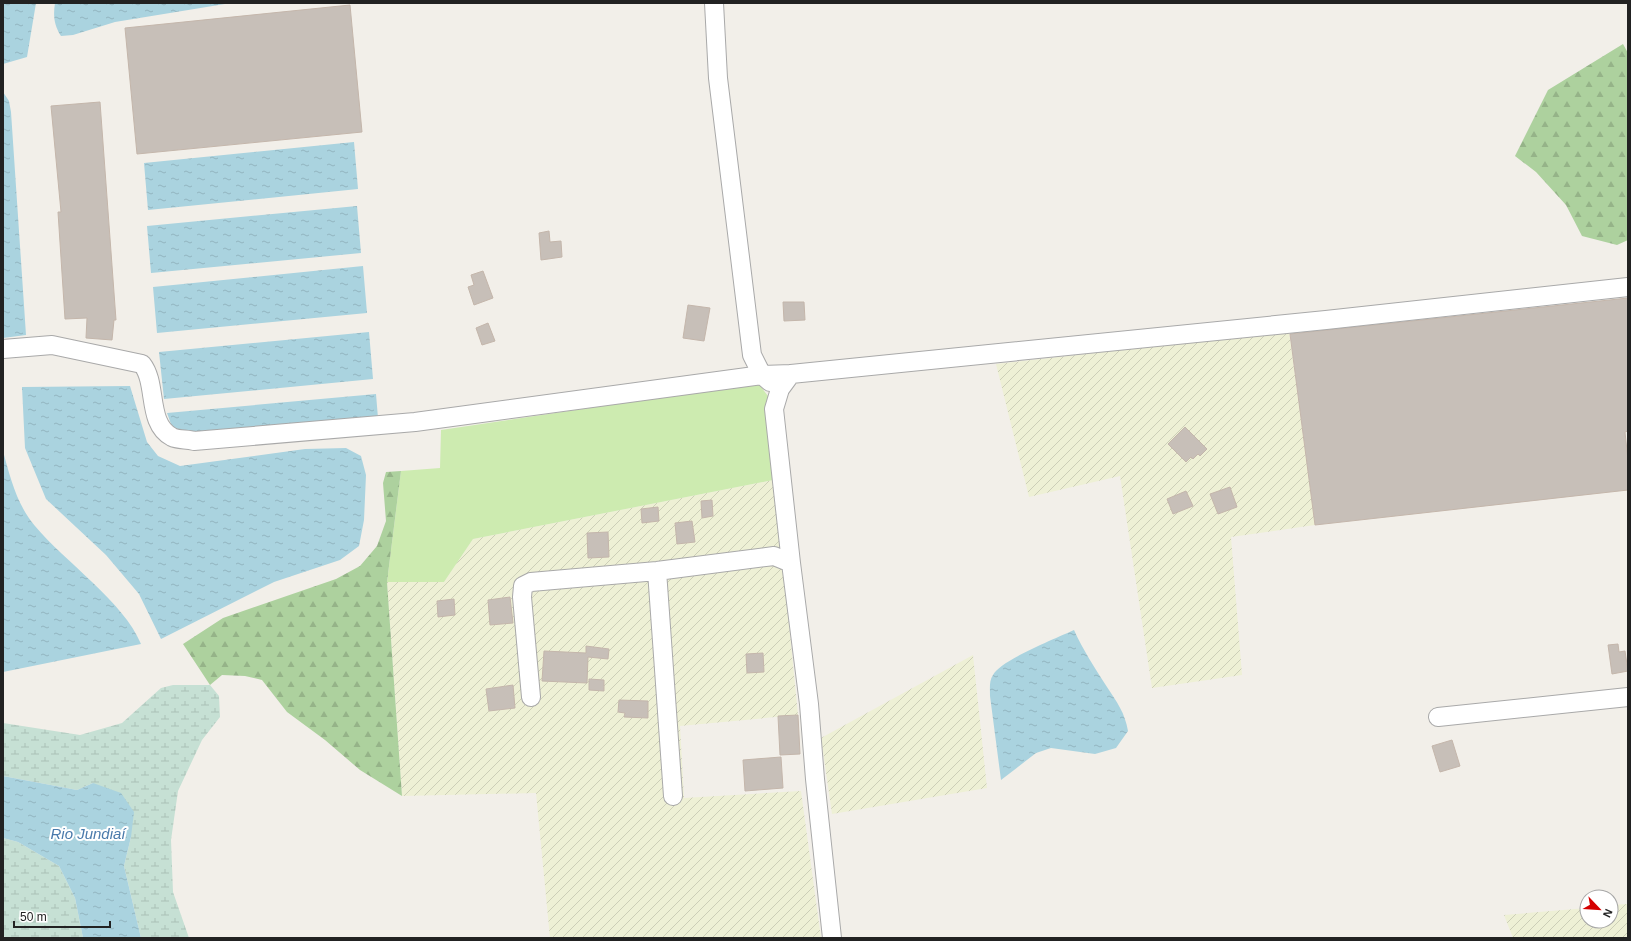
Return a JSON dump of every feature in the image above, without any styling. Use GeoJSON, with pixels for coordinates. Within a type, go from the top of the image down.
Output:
{"type":"FeatureCollection","features":[{"type":"Feature","properties":{"kind":"street"},"geometry":{"type":"LineString","coordinates":[[714,3],[718,78],[752,355],[762,375],[780,389]]}},
{"type":"Feature","properties":{"kind":"street"},"geometry":{"type":"LineString","coordinates":[[3,349],[52,345],[142,364],[149,372],[156,414],[162,430],[173,437],[194,440],[415,422],[762,375],[791,374],[1334,319],[1628,287]]}},
{"type":"Feature","properties":{"kind":"street"},"geometry":{"type":"LineString","coordinates":[[791,374],[780,389],[774,409],[790,563],[809,704],[815,779],[832,938]]}},
{"type":"Feature","properties":{"kind":"street"},"geometry":{"type":"LineString","coordinates":[[774,556],[788,536]]}},
{"type":"Feature","properties":{"kind":"street"},"geometry":{"type":"LineString","coordinates":[[531,697],[522,597],[523,586],[531,582],[542,580],[657,571],[774,556],[790,563]]}},
{"type":"Feature","properties":{"kind":"street"},"geometry":{"type":"LineString","coordinates":[[657,571],[673,796]]}},
{"type":"Feature","properties":{"kind":"street"},"geometry":{"type":"LineString","coordinates":[[1438,717],[1628,697]]}},
{"type":"Feature","properties":{"kind":"green space"},"geometry":{"type":"Polygon","coordinates":[[[1623,44],[1628,53],[1628,240],[1617,245],[1582,236],[1566,205],[1536,172],[1515,156],[1548,90],[1623,44]]]}},
{"type":"Feature","properties":{"kind":"green space"},"geometry":{"type":"Polygon","coordinates":[[[1289,331],[1315,525],[1231,537],[1242,675],[1152,688],[1120,476],[1029,497],[996,364],[1289,331]]]}},
{"type":"Feature","properties":{"kind":"green space"},"geometry":{"type":"Polygon","coordinates":[[[758,383],[768,396],[773,480],[473,539],[444,582],[387,582],[401,471],[440,468],[441,430],[758,383]]]}},
{"type":"Feature","properties":{"kind":"green space"},"geometry":{"type":"Polygon","coordinates":[[[401,471],[387,582],[402,796],[360,770],[325,740],[287,712],[262,680],[245,676],[222,675],[210,685],[183,644],[223,618],[336,579],[360,566],[377,546],[386,521],[383,483],[386,472],[401,471]]]}},
{"type":"Feature","properties":{"kind":"green space"},"geometry":{"type":"Polygon","coordinates":[[[773,480],[798,715],[680,726],[684,798],[801,791],[821,938],[550,938],[536,793],[402,796],[387,582],[444,582],[473,539],[773,480]],[[712,500],[701,501],[703,518],[713,516],[712,500]],[[658,508],[641,509],[642,523],[659,521],[658,508]],[[692,521],[675,523],[677,544],[695,542],[692,521]],[[608,532],[587,533],[589,558],[608,532]],[[510,597],[488,600],[491,625],[512,623],[510,597]],[[454,599],[437,601],[438,616],[455,615],[454,599]],[[586,647],[586,657],[608,659],[609,649],[586,647]],[[544,651],[542,681],[586,683],[587,671],[581,653],[544,651]],[[763,653],[746,654],[747,672],[764,672],[763,653]],[[589,679],[589,690],[604,691],[604,680],[589,679]],[[512,686],[486,689],[489,711],[515,708],[512,686]],[[619,700],[618,712],[625,713],[625,717],[647,718],[648,701],[619,700]]]}},
{"type":"Feature","properties":{"kind":"green space"},"geometry":{"type":"Polygon","coordinates":[[[973,655],[987,788],[832,814],[821,738],[973,655]]]}},
{"type":"Feature","properties":{"kind":"green space"},"geometry":{"type":"Polygon","coordinates":[[[173,685],[210,685],[219,696],[220,717],[202,740],[178,791],[171,840],[173,892],[189,938],[141,938],[124,866],[131,837],[93,783],[77,790],[3,776],[3,723],[80,735],[122,723],[161,688],[173,685]]]}},
{"type":"Feature","properties":{"kind":"green space"},"geometry":{"type":"Polygon","coordinates":[[[3,838],[18,842],[59,866],[75,898],[83,938],[6,938],[3,935],[3,838]]]}},
{"type":"Feature","properties":{"kind":"green space"},"geometry":{"type":"Polygon","coordinates":[[[1628,904],[1628,938],[1513,938],[1504,915],[1579,909],[1579,929],[1619,929],[1619,905],[1628,904]]]}},
{"type":"Feature","properties":{"kind":"water"},"geometry":{"type":"Polygon","coordinates":[[[3,3],[36,3],[27,57],[3,64],[3,3]]]}},
{"type":"Feature","properties":{"kind":"water"},"geometry":{"type":"Polygon","coordinates":[[[55,3],[231,3],[115,22],[73,35],[61,36],[55,20],[55,3]]]}},
{"type":"Feature","properties":{"kind":"water"},"geometry":{"type":"Polygon","coordinates":[[[3,92],[9,101],[11,112],[26,335],[3,338],[3,92]]]}},
{"type":"Feature","properties":{"kind":"water"},"geometry":{"type":"Polygon","coordinates":[[[354,142],[358,189],[148,210],[144,163],[354,142]]]}},
{"type":"Feature","properties":{"kind":"water"},"geometry":{"type":"Polygon","coordinates":[[[357,206],[361,253],[151,273],[147,226],[357,206]]]}},
{"type":"Feature","properties":{"kind":"water"},"geometry":{"type":"Polygon","coordinates":[[[363,266],[367,313],[157,333],[153,287],[363,266]]]}},
{"type":"Feature","properties":{"kind":"water"},"geometry":{"type":"Polygon","coordinates":[[[369,332],[373,379],[164,399],[159,352],[369,332]]]}},
{"type":"Feature","properties":{"kind":"water"},"geometry":{"type":"Polygon","coordinates":[[[130,386],[147,442],[158,456],[180,466],[305,449],[346,448],[361,456],[366,475],[364,520],[359,546],[340,560],[274,582],[161,639],[139,594],[106,555],[46,499],[25,448],[22,387],[130,386]]]}},
{"type":"Feature","properties":{"kind":"water"},"geometry":{"type":"Polygon","coordinates":[[[376,394],[378,418],[181,435],[171,424],[167,413],[376,394]]]}},
{"type":"Feature","properties":{"kind":"water"},"geometry":{"type":"Polygon","coordinates":[[[3,451],[15,490],[23,509],[29,518],[47,540],[108,598],[133,628],[141,644],[3,672],[3,451]]]}},
{"type":"Feature","properties":{"kind":"water"},"geometry":{"type":"Polygon","coordinates":[[[1074,630],[1089,659],[1120,708],[1128,731],[1116,748],[1095,754],[1051,748],[1036,753],[1001,780],[990,696],[992,677],[998,669],[1018,656],[1074,630]]]}},
{"type":"Feature","properties":{"kind":"water","name":"Rio Jundiaí"},"geometry":{"type":"Polygon","coordinates":[[[3,776],[77,790],[93,783],[121,793],[134,812],[131,837],[124,866],[141,938],[83,938],[75,898],[59,866],[18,842],[3,838],[3,776]]]}},
{"type":"Feature","properties":{"kind":"building"},"geometry":{"type":"Polygon","coordinates":[[[350,5],[362,132],[137,154],[125,28],[350,5]]]}},
{"type":"Feature","properties":{"kind":"building"},"geometry":{"type":"Polygon","coordinates":[[[100,102],[116,320],[114,320],[112,340],[86,338],[87,318],[65,319],[58,212],[61,212],[51,106],[100,102]]]}},
{"type":"Feature","properties":{"kind":"building"},"geometry":{"type":"Polygon","coordinates":[[[549,231],[550,242],[561,241],[562,257],[541,260],[539,233],[549,231]]]}},
{"type":"Feature","properties":{"kind":"building"},"geometry":{"type":"Polygon","coordinates":[[[483,271],[493,298],[474,305],[468,287],[474,285],[471,275],[483,271]]]}},
{"type":"Feature","properties":{"kind":"building"},"geometry":{"type":"Polygon","coordinates":[[[1628,298],[1628,431],[1625,432],[1628,460],[1628,490],[1315,525],[1290,334],[1628,298]]]}},
{"type":"Feature","properties":{"kind":"building"},"geometry":{"type":"Polygon","coordinates":[[[783,302],[804,302],[805,320],[784,321],[783,302]]]}},
{"type":"Feature","properties":{"kind":"building"},"geometry":{"type":"Polygon","coordinates":[[[688,305],[710,308],[704,341],[683,338],[688,305]]]}},
{"type":"Feature","properties":{"kind":"building"},"geometry":{"type":"Polygon","coordinates":[[[488,323],[495,341],[482,345],[476,328],[488,323]]]}},
{"type":"Feature","properties":{"kind":"building"},"geometry":{"type":"Polygon","coordinates":[[[1185,427],[1207,449],[1200,456],[1198,454],[1193,459],[1191,457],[1186,462],[1168,444],[1185,427]]]}},
{"type":"Feature","properties":{"kind":"building"},"geometry":{"type":"Polygon","coordinates":[[[1230,487],[1237,507],[1218,514],[1210,494],[1230,487]]]}},
{"type":"Feature","properties":{"kind":"building"},"geometry":{"type":"Polygon","coordinates":[[[1186,491],[1193,506],[1173,514],[1167,499],[1186,491]]]}},
{"type":"Feature","properties":{"kind":"building"},"geometry":{"type":"Polygon","coordinates":[[[712,500],[713,516],[702,518],[701,501],[712,500]]]}},
{"type":"Feature","properties":{"kind":"building"},"geometry":{"type":"Polygon","coordinates":[[[658,507],[659,521],[642,523],[641,509],[658,507]]]}},
{"type":"Feature","properties":{"kind":"building"},"geometry":{"type":"Polygon","coordinates":[[[692,521],[695,542],[677,544],[675,523],[692,521]]]}},
{"type":"Feature","properties":{"kind":"building"},"geometry":{"type":"Polygon","coordinates":[[[608,532],[609,557],[588,558],[587,533],[608,532]]]}},
{"type":"Feature","properties":{"kind":"building"},"geometry":{"type":"Polygon","coordinates":[[[510,597],[513,623],[490,625],[488,600],[510,597]]]}},
{"type":"Feature","properties":{"kind":"building"},"geometry":{"type":"Polygon","coordinates":[[[454,599],[455,615],[438,617],[437,601],[454,599]]]}},
{"type":"Feature","properties":{"kind":"building"},"geometry":{"type":"Polygon","coordinates":[[[1618,644],[1619,652],[1625,651],[1628,671],[1612,674],[1608,645],[1618,644]]]}},
{"type":"Feature","properties":{"kind":"building"},"geometry":{"type":"Polygon","coordinates":[[[586,646],[609,649],[608,659],[588,657],[587,683],[542,681],[544,651],[586,653],[586,646]]]}},
{"type":"Feature","properties":{"kind":"building"},"geometry":{"type":"Polygon","coordinates":[[[763,653],[764,672],[747,673],[746,654],[763,653]]]}},
{"type":"Feature","properties":{"kind":"building"},"geometry":{"type":"Polygon","coordinates":[[[589,679],[604,680],[604,691],[589,690],[589,679]]]}},
{"type":"Feature","properties":{"kind":"building"},"geometry":{"type":"Polygon","coordinates":[[[513,685],[515,708],[489,711],[486,689],[513,685]]]}},
{"type":"Feature","properties":{"kind":"building"},"geometry":{"type":"Polygon","coordinates":[[[619,700],[648,701],[648,718],[624,717],[625,713],[618,712],[619,700]]]}},
{"type":"Feature","properties":{"kind":"building"},"geometry":{"type":"Polygon","coordinates":[[[798,715],[800,754],[780,755],[778,716],[798,715]]]}},
{"type":"Feature","properties":{"kind":"building"},"geometry":{"type":"Polygon","coordinates":[[[1452,740],[1460,766],[1440,772],[1432,746],[1452,740]]]}},
{"type":"Feature","properties":{"kind":"building"},"geometry":{"type":"Polygon","coordinates":[[[781,757],[783,788],[745,791],[743,760],[781,757]]]}}]}
